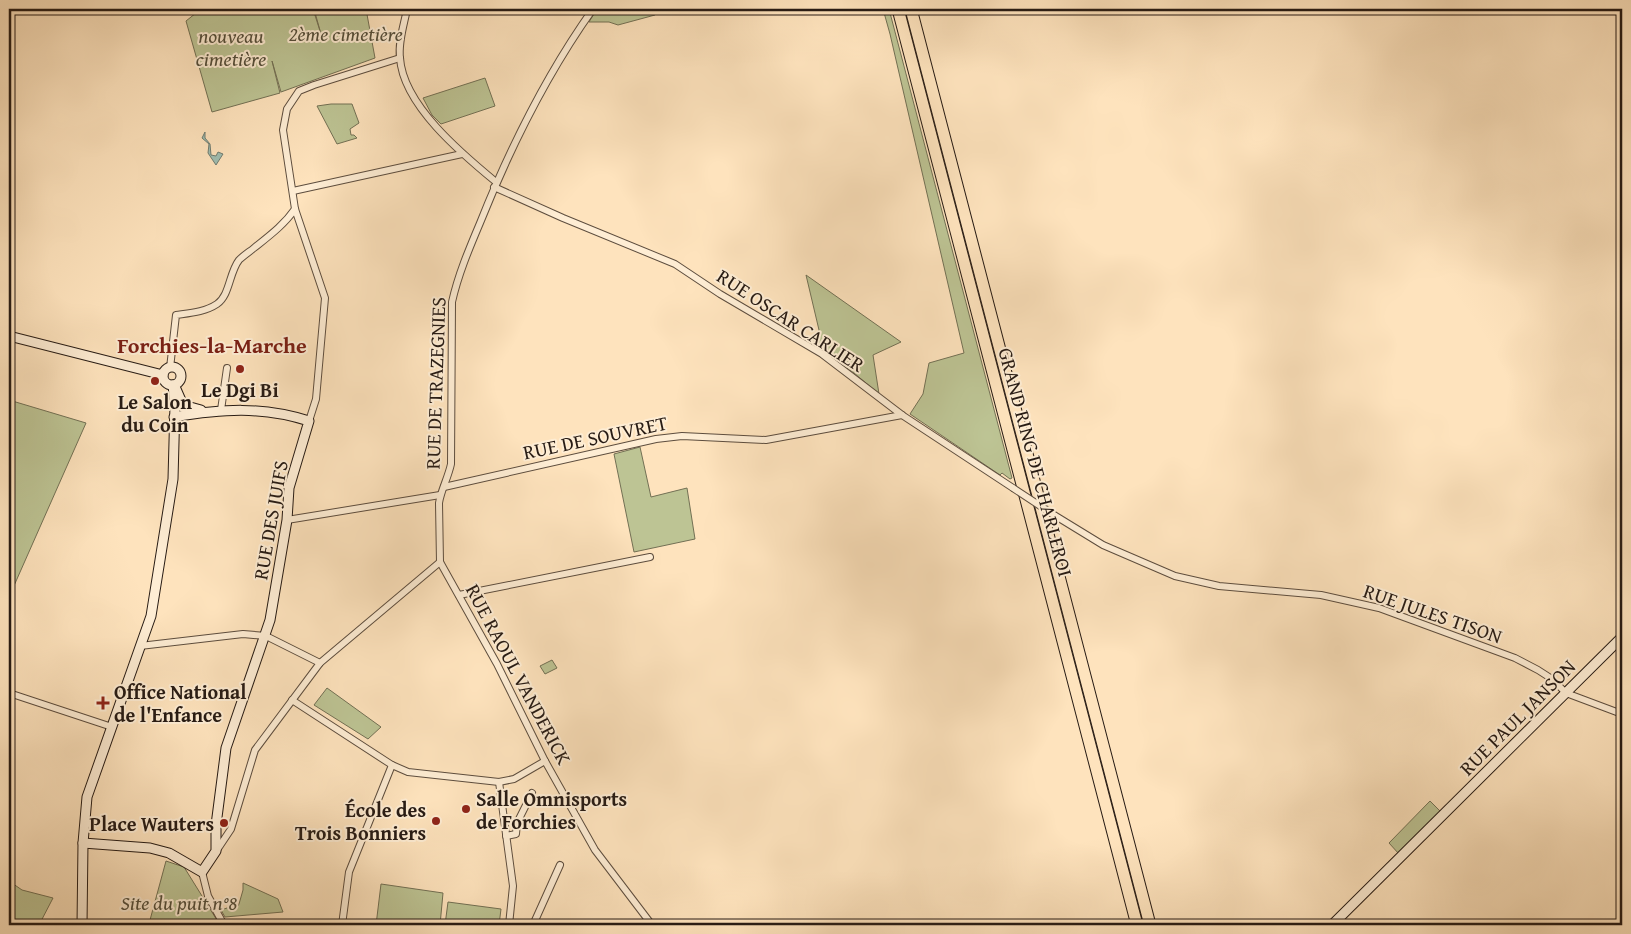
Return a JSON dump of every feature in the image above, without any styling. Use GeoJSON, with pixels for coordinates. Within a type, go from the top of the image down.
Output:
{"type":"FeatureCollection","features":[{"type":"Feature","properties":{"kind":"highway","name":"GRAND RING DE CHARLEROI"},"geometry":{"type":"LineString","coordinates":[[898,9],[1137,925]]}},
{"type":"Feature","properties":{"kind":"highway","name":"GRAND RING DE CHARLEROI"},"geometry":{"type":"LineString","coordinates":[[911,9],[1150,925]]}},
{"type":"Feature","properties":{"kind":"highway"},"geometry":{"type":"LineString","coordinates":[[1130,925],[1132,904]]}},
{"type":"Feature","properties":{"kind":"street"},"geometry":{"type":"LineString","coordinates":[[174,417],[221,410],[262,410],[287,414],[309,421],[316,399],[325,298],[295,208],[283,130],[287,109],[299,92],[314,85],[400,58],[400,44],[407,9]]}},
{"type":"Feature","properties":{"kind":"street","name":"RUE DE TRAZEGNIES"},"geometry":{"type":"LineString","coordinates":[[440,562],[439,503],[450,464],[452,302],[456,284],[495,185],[522,126],[573,39],[593,9]]}},
{"type":"Feature","properties":{"kind":"street","name":"RUE OSCAR CARLIER"},"geometry":{"type":"LineString","coordinates":[[400,58],[406,80],[426,116],[495,185],[563,218],[675,264],[720,294],[822,354],[902,415],[1103,546]]}},
{"type":"Feature","properties":{"kind":"street"},"geometry":{"type":"LineString","coordinates":[[293,191],[462,154]]}},
{"type":"Feature","properties":{"kind":"street"},"geometry":{"type":"LineString","coordinates":[[170,368],[176,315],[198,312],[219,303],[240,259],[287,221],[295,208]]}},
{"type":"Feature","properties":{"kind":"street"},"geometry":{"type":"LineString","coordinates":[[9,336],[163,375],[168,384],[174,384],[180,380],[181,374],[176,368],[170,368],[163,375]]}},
{"type":"Feature","properties":{"kind":"street"},"geometry":{"type":"LineString","coordinates":[[221,410],[227,368]]}},
{"type":"Feature","properties":{"kind":"street"},"geometry":{"type":"LineString","coordinates":[[174,384],[183,405],[209,411]]}},
{"type":"Feature","properties":{"kind":"street"},"geometry":{"type":"LineString","coordinates":[[82,925],[82,843],[87,797],[151,616],[173,479],[174,384]]}},
{"type":"Feature","properties":{"kind":"street","name":"RUE DE SOUVRET"},"geometry":{"type":"LineString","coordinates":[[444,487],[656,439],[682,436],[766,440],[902,415]]}},
{"type":"Feature","properties":{"kind":"street","name":"RUE DES JUIFS"},"geometry":{"type":"LineString","coordinates":[[216,851],[216,825],[226,748],[266,636],[287,520],[290,488],[309,421]]}},
{"type":"Feature","properties":{"kind":"street"},"geometry":{"type":"LineString","coordinates":[[287,520],[440,494]]}},
{"type":"Feature","properties":{"kind":"street","name":"RUE JULES TISON"},"geometry":{"type":"LineString","coordinates":[[1103,546],[1175,576],[1219,586],[1321,595],[1379,608],[1515,658],[1538,670],[1566,693],[1622,714]]}},
{"type":"Feature","properties":{"kind":"street"},"geometry":{"type":"LineString","coordinates":[[459,596],[650,557]]}},
{"type":"Feature","properties":{"kind":"street"},"geometry":{"type":"LineString","coordinates":[[202,872],[231,829],[255,750],[320,663],[440,562]]}},
{"type":"Feature","properties":{"kind":"street","name":"RUE RAOUL VANDERICK"},"geometry":{"type":"LineString","coordinates":[[440,562],[497,664],[545,761],[595,850],[652,925]]}},
{"type":"Feature","properties":{"kind":"street"},"geometry":{"type":"LineString","coordinates":[[140,646],[243,634],[266,636],[320,663]]}},
{"type":"Feature","properties":{"kind":"street","name":"RUE PAUL JANSON"},"geometry":{"type":"LineString","coordinates":[[1332,925],[1622,637]]}},
{"type":"Feature","properties":{"kind":"street"},"geometry":{"type":"LineString","coordinates":[[9,693],[112,727]]}},
{"type":"Feature","properties":{"kind":"street"},"geometry":{"type":"LineString","coordinates":[[292,700],[392,765],[408,772],[499,782],[514,779],[545,761]]}},
{"type":"Feature","properties":{"kind":"street"},"geometry":{"type":"LineString","coordinates":[[342,925],[349,872],[392,765]]}},
{"type":"Feature","properties":{"kind":"street"},"geometry":{"type":"LineString","coordinates":[[499,782],[513,886],[509,925]]}},
{"type":"Feature","properties":{"kind":"street"},"geometry":{"type":"LineString","coordinates":[[506,836],[516,834],[517,823],[532,793]]}},
{"type":"Feature","properties":{"kind":"street"},"geometry":{"type":"LineString","coordinates":[[82,843],[150,848],[169,853],[202,872],[208,896],[224,925]]}},
{"type":"Feature","properties":{"kind":"street"},"geometry":{"type":"LineString","coordinates":[[533,925],[560,865]]}},
{"type":"Feature","properties":{"kind":"green space"},"geometry":{"type":"Polygon","coordinates":[[[201,9],[313,9],[321,34],[314,9],[366,9],[375,58],[281,92],[272,61],[280,93],[212,112],[186,21],[201,9]]]}},
{"type":"Feature","properties":{"kind":"green space"},"geometry":{"type":"Polygon","coordinates":[[[597,9],[653,9],[655,15],[618,25],[609,22],[589,22],[597,9]]]}},
{"type":"Feature","properties":{"kind":"green space"},"geometry":{"type":"Polygon","coordinates":[[[883,9],[889,9],[1012,478],[1010,479],[1002,473],[1000,475],[910,414],[923,394],[929,363],[964,353],[883,9]]]}},
{"type":"Feature","properties":{"kind":"green space"},"geometry":{"type":"Polygon","coordinates":[[[485,78],[495,106],[441,124],[432,115],[423,98],[485,78]]]}},
{"type":"Feature","properties":{"kind":"green space"},"geometry":{"type":"Polygon","coordinates":[[[352,104],[359,123],[350,129],[351,135],[357,138],[337,144],[317,106],[352,104]]]}},
{"type":"Feature","properties":{"kind":"green space"},"geometry":{"type":"Polygon","coordinates":[[[806,275],[901,342],[873,355],[879,394],[854,373],[811,344],[819,330],[806,275]]]}},
{"type":"Feature","properties":{"kind":"green space"},"geometry":{"type":"Polygon","coordinates":[[[9,400],[86,423],[9,597],[9,400]]]}},
{"type":"Feature","properties":{"kind":"green space"},"geometry":{"type":"Polygon","coordinates":[[[640,447],[651,497],[687,488],[695,539],[634,552],[614,454],[640,447]]]}},
{"type":"Feature","properties":{"kind":"green space"},"geometry":{"type":"Polygon","coordinates":[[[552,660],[557,668],[545,674],[540,666],[552,660]]]}},
{"type":"Feature","properties":{"kind":"green space"},"geometry":{"type":"Polygon","coordinates":[[[327,688],[381,727],[368,739],[314,705],[327,688]]]}},
{"type":"Feature","properties":{"kind":"green space"},"geometry":{"type":"Polygon","coordinates":[[[1430,801],[1441,812],[1399,854],[1389,843],[1430,801]]]}},
{"type":"Feature","properties":{"kind":"green space","name":"Site du puit n°8"},"geometry":{"type":"Polygon","coordinates":[[[166,861],[184,867],[220,925],[127,925],[150,920],[166,861]]]}},
{"type":"Feature","properties":{"kind":"green space"},"geometry":{"type":"Polygon","coordinates":[[[9,881],[22,890],[53,898],[39,925],[9,925],[9,881]]]}},
{"type":"Feature","properties":{"kind":"green space"},"geometry":{"type":"Polygon","coordinates":[[[243,883],[278,899],[283,912],[225,917],[221,910],[230,907],[232,903],[238,906],[243,883]]]}},
{"type":"Feature","properties":{"kind":"green space"},"geometry":{"type":"Polygon","coordinates":[[[381,884],[443,893],[440,925],[376,925],[381,884]]]}},
{"type":"Feature","properties":{"kind":"green space"},"geometry":{"type":"Polygon","coordinates":[[[448,902],[501,909],[499,925],[445,925],[448,902]]]}},
{"type":"Feature","properties":{"kind":"shaded area"},"geometry":{"type":"Polygon","coordinates":[[[205,132],[205,138],[210,144],[211,155],[216,156],[218,152],[223,154],[216,165],[208,153],[209,144],[202,138],[205,132]]]}},
{"type":"Feature","properties":{"kind":"place","name":"Le Dgi Bi"},"geometry":{"type":"Point","coordinates":[240,369]}},
{"type":"Feature","properties":{"kind":"place","name":"Le Salon du Coin"},"geometry":{"type":"Point","coordinates":[155,381]}},
{"type":"Feature","properties":{"kind":"place","name":"Office National de l'Enfance"},"geometry":{"type":"Point","coordinates":[103,703]}},
{"type":"Feature","properties":{"kind":"place","name":"Salle Omnisports de Forchies"},"geometry":{"type":"Point","coordinates":[466,809]}},
{"type":"Feature","properties":{"kind":"place","name":"École des Trois Bonniers"},"geometry":{"type":"Point","coordinates":[436,821]}},
{"type":"Feature","properties":{"kind":"place","name":"Place Wauters"},"geometry":{"type":"Point","coordinates":[224,823]}},
{"type":"Feature","properties":{"kind":"district","name":"Forchies-la-Marche"},"geometry":{"type":"Point","coordinates":[212,345]}},
{"type":"Feature","properties":{"kind":"park label","name":"2ème cimetière"},"geometry":{"type":"Point","coordinates":[346,33]}},
{"type":"Feature","properties":{"kind":"park label","name":"nouveau cimetière"},"geometry":{"type":"Point","coordinates":[231,46]}}]}
